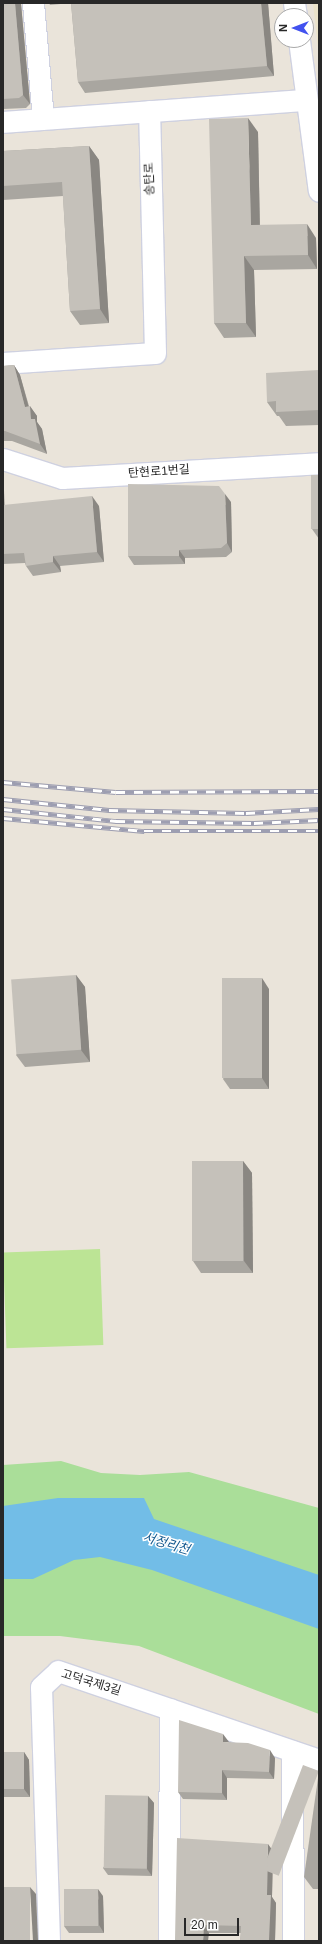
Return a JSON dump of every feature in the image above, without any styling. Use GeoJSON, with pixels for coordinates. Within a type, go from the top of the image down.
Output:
{"type":"FeatureCollection","features":[{"type":"Feature","properties":{"kind":"street"},"geometry":{"type":"LineString","coordinates":[[33,3],[43,119]]}},
{"type":"Feature","properties":{"kind":"street"},"geometry":{"type":"LineString","coordinates":[[300,48],[319,190]]}},
{"type":"Feature","properties":{"kind":"street"},"geometry":{"type":"LineString","coordinates":[[3,122],[306,100]]}},
{"type":"Feature","properties":{"kind":"street","name":"송탄로"},"geometry":{"type":"LineString","coordinates":[[3,363],[156,353],[148,111]]}},
{"type":"Feature","properties":{"kind":"street","name":"탄현로1번길"},"geometry":{"type":"LineString","coordinates":[[3,459],[62,478],[319,463]]}},
{"type":"Feature","properties":{"kind":"street","name":"고덕국제3길"},"geometry":{"type":"LineString","coordinates":[[49,1941],[41,1686],[58,1671],[319,1760]]}},
{"type":"Feature","properties":{"kind":"street"},"geometry":{"type":"LineString","coordinates":[[169,1941],[170,1709]]}},
{"type":"Feature","properties":{"kind":"street"},"geometry":{"type":"LineString","coordinates":[[292,1751],[293,1941]]}},
{"type":"Feature","properties":{"kind":"shaded area"},"geometry":{"type":"Polygon","coordinates":[[[313,3],[319,3],[319,57],[314,8],[313,3]]]}},
{"type":"Feature","properties":{"kind":"green space"},"geometry":{"type":"Polygon","coordinates":[[[100,1249],[103,1345],[6,1348],[3,1252],[100,1249]]]}},
{"type":"Feature","properties":{"kind":"green space"},"geometry":{"type":"Polygon","coordinates":[[[61,1461],[101,1473],[140,1475],[189,1472],[319,1508],[319,1714],[139,1646],[60,1636],[3,1636],[3,1465],[61,1461]]]}},
{"type":"Feature","properties":{"kind":"water","name":"서정리천"},"geometry":{"type":"Polygon","coordinates":[[[58,1498],[144,1498],[154,1519],[319,1575],[319,1629],[152,1570],[100,1557],[74,1560],[33,1579],[3,1579],[3,1506],[58,1498]]]}},
{"type":"Feature","properties":{"kind":"building"},"geometry":{"type":"Polygon","coordinates":[[[3,3],[15,3],[23,95],[19,98],[3,99],[3,3]]]}},
{"type":"Feature","properties":{"kind":"building"},"geometry":{"type":"Polygon","coordinates":[[[71,3],[261,3],[267,66],[78,82],[71,3]]]}},
{"type":"Feature","properties":{"kind":"building"},"geometry":{"type":"Polygon","coordinates":[[[248,118],[251,225],[307,224],[308,255],[244,256],[246,323],[214,323],[209,119],[248,118]]]}},
{"type":"Feature","properties":{"kind":"building"},"geometry":{"type":"Polygon","coordinates":[[[89,146],[100,309],[70,311],[62,182],[3,186],[3,151],[89,146]]]}},
{"type":"Feature","properties":{"kind":"building"},"geometry":{"type":"Polygon","coordinates":[[[14,365],[25,407],[30,406],[31,419],[35,419],[40,444],[3,431],[3,366],[14,365]]]}},
{"type":"Feature","properties":{"kind":"building"},"geometry":{"type":"Polygon","coordinates":[[[319,370],[319,410],[276,412],[276,401],[267,402],[266,373],[319,370]]]}},
{"type":"Feature","properties":{"kind":"building"},"geometry":{"type":"Polygon","coordinates":[[[311,475],[319,475],[319,529],[311,529],[311,475]]]}},
{"type":"Feature","properties":{"kind":"building"},"geometry":{"type":"Polygon","coordinates":[[[128,484],[219,486],[225,494],[227,543],[221,548],[179,550],[179,556],[128,556],[128,484]]]}},
{"type":"Feature","properties":{"kind":"building"},"geometry":{"type":"Polygon","coordinates":[[[92,496],[97,552],[53,556],[53,562],[26,566],[24,553],[3,554],[3,505],[92,496]]]}},
{"type":"Feature","properties":{"kind":"building"},"geometry":{"type":"Polygon","coordinates":[[[76,975],[81,1050],[16,1054],[11,980],[76,975]]]}},
{"type":"Feature","properties":{"kind":"building"},"geometry":{"type":"Polygon","coordinates":[[[222,978],[262,978],[262,1078],[222,1078],[222,978]]]}},
{"type":"Feature","properties":{"kind":"building"},"geometry":{"type":"Polygon","coordinates":[[[192,1161],[243,1161],[243,1261],[192,1261],[192,1161]]]}},
{"type":"Feature","properties":{"kind":"building"},"geometry":{"type":"Polygon","coordinates":[[[179,1720],[223,1734],[223,1742],[248,1743],[270,1750],[269,1772],[222,1770],[222,1793],[178,1792],[179,1720]]]}},
{"type":"Feature","properties":{"kind":"building"},"geometry":{"type":"Polygon","coordinates":[[[3,1752],[24,1752],[24,1789],[3,1789],[3,1752]]]}},
{"type":"Feature","properties":{"kind":"building"},"geometry":{"type":"Polygon","coordinates":[[[303,1765],[319,1771],[279,1876],[263,1870],[303,1765]]]}},
{"type":"Feature","properties":{"kind":"building"},"geometry":{"type":"Polygon","coordinates":[[[105,1795],[148,1796],[147,1869],[104,1868],[105,1795]]]}},
{"type":"Feature","properties":{"kind":"building"},"geometry":{"type":"Polygon","coordinates":[[[177,1838],[268,1844],[267,1895],[271,1895],[269,1941],[240,1941],[241,1926],[204,1925],[203,1941],[172,1941],[175,1940],[177,1838]]]}},
{"type":"Feature","properties":{"kind":"building"},"geometry":{"type":"Polygon","coordinates":[[[3,1887],[30,1887],[30,1941],[3,1941],[3,1887]]]}},
{"type":"Feature","properties":{"kind":"building"},"geometry":{"type":"Polygon","coordinates":[[[64,1889],[98,1889],[98,1926],[64,1926],[64,1889]]]}},
{"type":"Feature","properties":{"kind":"building"},"geometry":{"type":"Polygon","coordinates":[[[114,1940],[148,1941],[114,1941],[114,1940]]]}},
{"type":"Feature","properties":{"kind":"railway"},"geometry":{"type":"LineString","coordinates":[[3,782],[116,792],[319,791]]}},
{"type":"Feature","properties":{"kind":"railway"},"geometry":{"type":"LineString","coordinates":[[3,799],[109,810],[246,813],[319,809]]}},
{"type":"Feature","properties":{"kind":"railway"},"geometry":{"type":"LineString","coordinates":[[3,809],[116,821],[254,823],[319,820]]}},
{"type":"Feature","properties":{"kind":"railway"},"geometry":{"type":"LineString","coordinates":[[3,818],[144,831],[319,831]]}}]}
